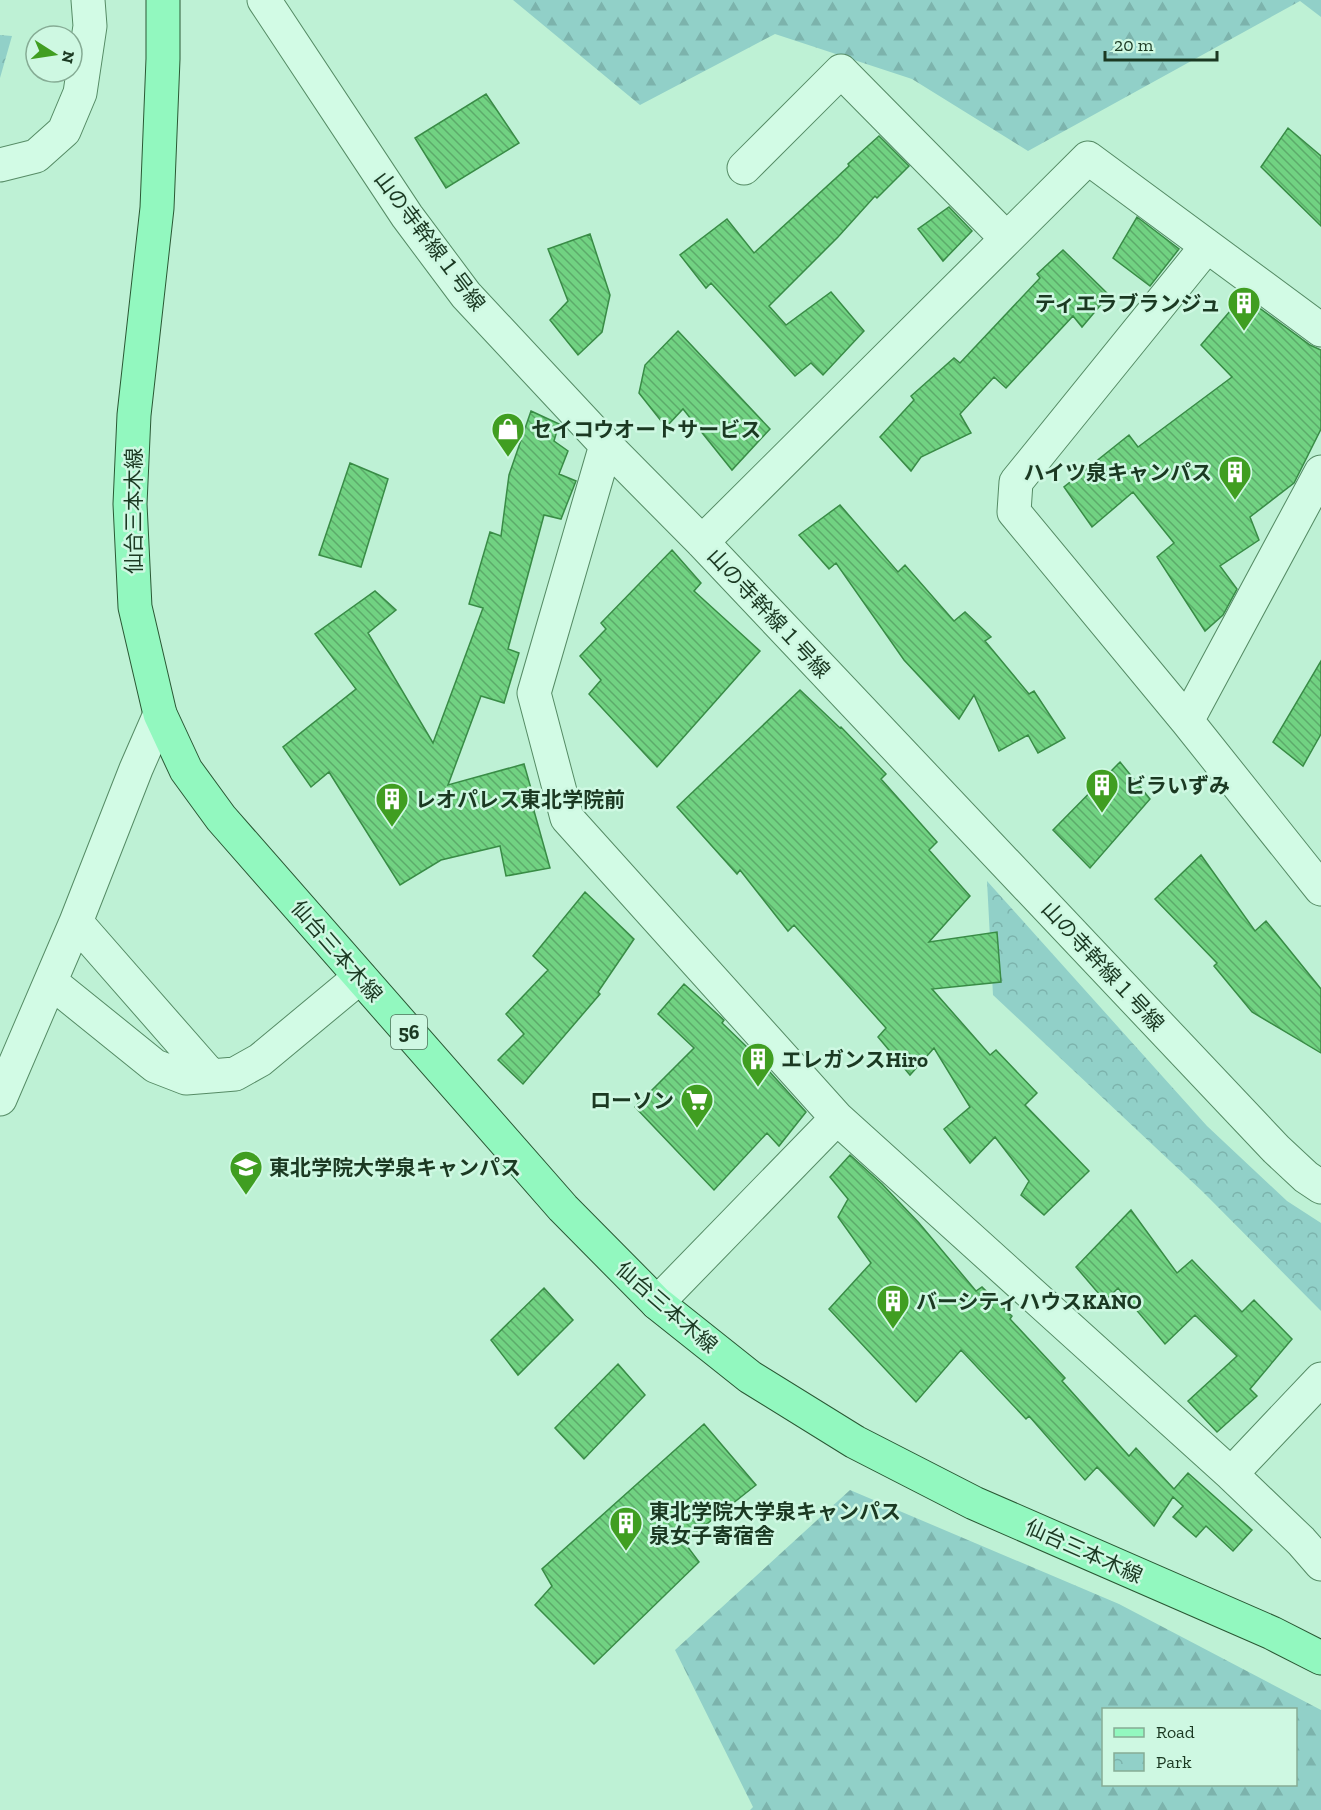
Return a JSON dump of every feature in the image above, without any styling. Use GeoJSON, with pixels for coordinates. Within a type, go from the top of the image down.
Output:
{"type":"FeatureCollection","features":[{"type":"Feature","properties":{"kind":"main road","name":"仙台三本木線"},"geometry":{"type":"LineString","coordinates":[[163,0],[157,208],[134,415],[130,504],[135,607],[160,714],[186,770],[220,818],[563,1208],[657,1304],[750,1377],[855,1442],[974,1503],[1272,1633],[1319,1650]]}},
{"type":"Feature","properties":{"kind":"street"},"geometry":{"type":"LineString","coordinates":[[0,165],[36,156],[64,131],[80,93],[90,26],[88,0]]}},
{"type":"Feature","properties":{"kind":"street","name":"山の寺幹線１号線"},"geometry":{"type":"LineString","coordinates":[[264,0],[407,216],[465,295],[606,445],[702,542],[1268,1141],[1306,1177],[1321,1187]]}},
{"type":"Feature","properties":{"kind":"street"},"geometry":{"type":"LineString","coordinates":[[744,168],[841,71],[1006,238]]}},
{"type":"Feature","properties":{"kind":"street"},"geometry":{"type":"LineString","coordinates":[[702,542],[1088,158],[1321,330]]}},
{"type":"Feature","properties":{"kind":"street"},"geometry":{"type":"LineString","coordinates":[[1207,246],[1016,482],[1014,512],[1187,721],[1321,889]]}},
{"type":"Feature","properties":{"kind":"street"},"geometry":{"type":"LineString","coordinates":[[606,445],[534,693],[567,818],[837,1118],[1232,1474],[1301,1541],[1321,1564]]}},
{"type":"Feature","properties":{"kind":"street"},"geometry":{"type":"LineString","coordinates":[[1187,721],[1321,472]]}},
{"type":"Feature","properties":{"kind":"street"},"geometry":{"type":"LineString","coordinates":[[0,1099],[76,922],[160,714]]}},
{"type":"Feature","properties":{"kind":"street"},"geometry":{"type":"LineString","coordinates":[[76,922],[211,1076]]}},
{"type":"Feature","properties":{"kind":"street"},"geometry":{"type":"LineString","coordinates":[[51,982],[155,1066],[186,1078],[235,1074],[260,1060],[360,976]]}},
{"type":"Feature","properties":{"kind":"street"},"geometry":{"type":"LineString","coordinates":[[657,1304],[837,1118]]}},
{"type":"Feature","properties":{"kind":"street"},"geometry":{"type":"LineString","coordinates":[[1232,1474],[1321,1379]]}},
{"type":"Feature","properties":{"kind":"green space"},"geometry":{"type":"Polygon","coordinates":[[[513,0],[1321,0],[1321,17],[1300,1],[1028,151],[912,79],[775,34],[640,105],[513,0]]]}},
{"type":"Feature","properties":{"kind":"green space"},"geometry":{"type":"Polygon","coordinates":[[[0,35],[12,36],[0,78],[0,35]]]}},
{"type":"Feature","properties":{"kind":"green space"},"geometry":{"type":"Polygon","coordinates":[[[987,881],[1207,1126],[1287,1201],[1321,1223],[1321,1311],[1203,1192],[993,995],[987,881]]]}},
{"type":"Feature","properties":{"kind":"green space"},"geometry":{"type":"Polygon","coordinates":[[[850,1490],[1119,1604],[1321,1710],[1321,1810],[750,1810],[753,1807],[675,1650],[850,1490]]]}},
{"type":"Feature","properties":{"kind":"building"},"geometry":{"type":"Polygon","coordinates":[[[486,94],[519,143],[446,188],[415,138],[486,94]]]}},
{"type":"Feature","properties":{"kind":"building"},"geometry":{"type":"Polygon","coordinates":[[[1288,128],[1321,156],[1321,226],[1261,167],[1288,128]]]}},
{"type":"Feature","properties":{"kind":"building"},"geometry":{"type":"Polygon","coordinates":[[[879,136],[909,166],[877,198],[875,196],[838,237],[769,306],[786,325],[831,292],[864,331],[823,375],[811,363],[795,376],[711,283],[706,288],[680,255],[727,219],[754,253],[879,136]]]}},
{"type":"Feature","properties":{"kind":"building"},"geometry":{"type":"Polygon","coordinates":[[[949,207],[972,231],[943,261],[918,229],[949,207]]]}},
{"type":"Feature","properties":{"kind":"building"},"geometry":{"type":"Polygon","coordinates":[[[1137,217],[1179,249],[1150,286],[1113,258],[1137,217]]]}},
{"type":"Feature","properties":{"kind":"building"},"geometry":{"type":"Polygon","coordinates":[[[590,234],[610,295],[602,332],[578,355],[550,320],[568,301],[548,249],[590,234]]]}},
{"type":"Feature","properties":{"kind":"building"},"geometry":{"type":"Polygon","coordinates":[[[1063,250],[1109,295],[1082,327],[1073,316],[1006,388],[994,377],[960,414],[971,433],[921,457],[911,471],[880,437],[914,400],[911,396],[954,358],[960,363],[1040,278],[1037,274],[1063,250]]]}},
{"type":"Feature","properties":{"kind":"building"},"geometry":{"type":"Polygon","coordinates":[[[1243,296],[1310,345],[1321,350],[1321,429],[1294,483],[1250,517],[1259,540],[1220,566],[1237,589],[1223,615],[1205,631],[1157,557],[1174,543],[1133,492],[1092,527],[1064,487],[1129,435],[1138,447],[1232,377],[1201,345],[1243,296]]]}},
{"type":"Feature","properties":{"kind":"building"},"geometry":{"type":"Polygon","coordinates":[[[678,331],[770,429],[732,470],[683,409],[666,427],[639,393],[645,365],[678,331]]]}},
{"type":"Feature","properties":{"kind":"building"},"geometry":{"type":"Polygon","coordinates":[[[531,411],[559,424],[554,441],[568,451],[559,474],[576,481],[561,519],[544,515],[508,649],[519,653],[504,703],[481,696],[448,785],[524,764],[532,792],[529,793],[550,868],[506,876],[500,846],[441,860],[400,885],[329,772],[311,787],[283,747],[356,689],[315,634],[375,591],[396,610],[368,633],[433,743],[483,608],[469,604],[490,532],[501,536],[509,475],[531,411]]]}},
{"type":"Feature","properties":{"kind":"building"},"geometry":{"type":"Polygon","coordinates":[[[350,463],[388,479],[361,567],[319,555],[350,463]]]}},
{"type":"Feature","properties":{"kind":"building"},"geometry":{"type":"Polygon","coordinates":[[[840,505],[898,572],[905,565],[954,621],[965,612],[991,637],[985,641],[1029,694],[1034,691],[1065,738],[1038,753],[1028,735],[999,751],[974,695],[959,719],[904,660],[836,563],[829,569],[799,535],[840,505]]]}},
{"type":"Feature","properties":{"kind":"building"},"geometry":{"type":"Polygon","coordinates":[[[672,550],[701,583],[694,591],[760,651],[657,767],[589,694],[601,680],[580,656],[606,629],[601,623],[672,550]]]}},
{"type":"Feature","properties":{"kind":"building"},"geometry":{"type":"Polygon","coordinates":[[[1321,661],[1321,734],[1303,766],[1273,742],[1321,661]]]}},
{"type":"Feature","properties":{"kind":"building"},"geometry":{"type":"Polygon","coordinates":[[[800,690],[841,727],[886,774],[881,779],[937,842],[929,850],[970,896],[929,942],[997,932],[1001,982],[932,989],[990,1055],[996,1050],[1037,1093],[1025,1105],[1089,1171],[1044,1215],[1021,1195],[1029,1181],[995,1137],[970,1163],[944,1129],[970,1107],[934,1048],[910,1075],[878,1037],[886,1028],[794,925],[788,931],[740,870],[737,874],[677,807],[800,690]]]}},
{"type":"Feature","properties":{"kind":"building","name":"ビラいずみ"},"geometry":{"type":"Polygon","coordinates":[[[1120,762],[1150,799],[1090,868],[1053,830],[1120,762]]]}},
{"type":"Feature","properties":{"kind":"building"},"geometry":{"type":"Polygon","coordinates":[[[1201,855],[1255,931],[1266,921],[1321,989],[1321,1053],[1252,1012],[1214,966],[1217,963],[1155,899],[1201,855]]]}},
{"type":"Feature","properties":{"kind":"building"},"geometry":{"type":"Polygon","coordinates":[[[585,892],[634,939],[598,992],[600,994],[523,1084],[498,1060],[524,1034],[506,1014],[548,970],[533,956],[585,892]]]}},
{"type":"Feature","properties":{"kind":"building"},"geometry":{"type":"Polygon","coordinates":[[[684,984],[724,1020],[722,1023],[806,1112],[779,1146],[767,1133],[714,1190],[635,1107],[694,1048],[658,1014],[684,984]]]}},
{"type":"Feature","properties":{"kind":"building"},"geometry":{"type":"Polygon","coordinates":[[[850,1155],[882,1184],[919,1223],[976,1291],[982,1287],[1012,1316],[1010,1319],[1065,1378],[1062,1381],[1129,1456],[1136,1448],[1174,1489],[1188,1473],[1252,1530],[1233,1551],[1206,1526],[1196,1537],[1173,1517],[1183,1506],[1173,1497],[1154,1526],[1097,1467],[1085,1480],[1029,1416],[1026,1419],[961,1350],[916,1402],[829,1309],[871,1263],[838,1217],[848,1199],[830,1177],[850,1155]]]}},
{"type":"Feature","properties":{"kind":"building"},"geometry":{"type":"Polygon","coordinates":[[[1131,1210],[1177,1273],[1192,1260],[1242,1312],[1254,1300],[1292,1339],[1250,1389],[1257,1396],[1217,1432],[1188,1401],[1237,1356],[1195,1315],[1165,1344],[1118,1288],[1105,1301],[1076,1267],[1131,1210]]]}},
{"type":"Feature","properties":{"kind":"building"},"geometry":{"type":"Polygon","coordinates":[[[544,1288],[573,1320],[518,1375],[491,1340],[544,1288]]]}},
{"type":"Feature","properties":{"kind":"building"},"geometry":{"type":"Polygon","coordinates":[[[618,1364],[645,1395],[584,1459],[555,1428],[618,1364]]]}},
{"type":"Feature","properties":{"kind":"building","name":"東北学院大学泉キャンパス 泉女子寄宿舎"},"geometry":{"type":"Polygon","coordinates":[[[704,1424],[756,1485],[684,1542],[699,1562],[594,1664],[535,1605],[552,1586],[542,1569],[704,1424]]]}},
{"type":"Feature","properties":{"kind":"place","name":"ティエラブランジュ"},"geometry":{"type":"Point","coordinates":[1244,332]}},
{"type":"Feature","properties":{"kind":"place","name":"セイコウオートサービス"},"geometry":{"type":"Point","coordinates":[508,458]}},
{"type":"Feature","properties":{"kind":"place","name":"ハイツ泉キャンパス"},"geometry":{"type":"Point","coordinates":[1235,501]}},
{"type":"Feature","properties":{"kind":"place","name":"ビラいずみ"},"geometry":{"type":"Point","coordinates":[1102,814]}},
{"type":"Feature","properties":{"kind":"place","name":"レオパレス東北学院前"},"geometry":{"type":"Point","coordinates":[392,828]}},
{"type":"Feature","properties":{"kind":"place","name":"エレガンスHiro"},"geometry":{"type":"Point","coordinates":[758,1088]}},
{"type":"Feature","properties":{"kind":"place","name":"ローソン"},"geometry":{"type":"Point","coordinates":[697,1129]}},
{"type":"Feature","properties":{"kind":"place","name":"東北学院大学泉キャンパス"},"geometry":{"type":"Point","coordinates":[246,1196]}},
{"type":"Feature","properties":{"kind":"place","name":"バーシティハウスKANO"},"geometry":{"type":"Point","coordinates":[893,1330]}},
{"type":"Feature","properties":{"kind":"place","name":"東北学院大学泉キャンパス 泉女子寄宿舎"},"geometry":{"type":"Point","coordinates":[626,1552]}}]}
